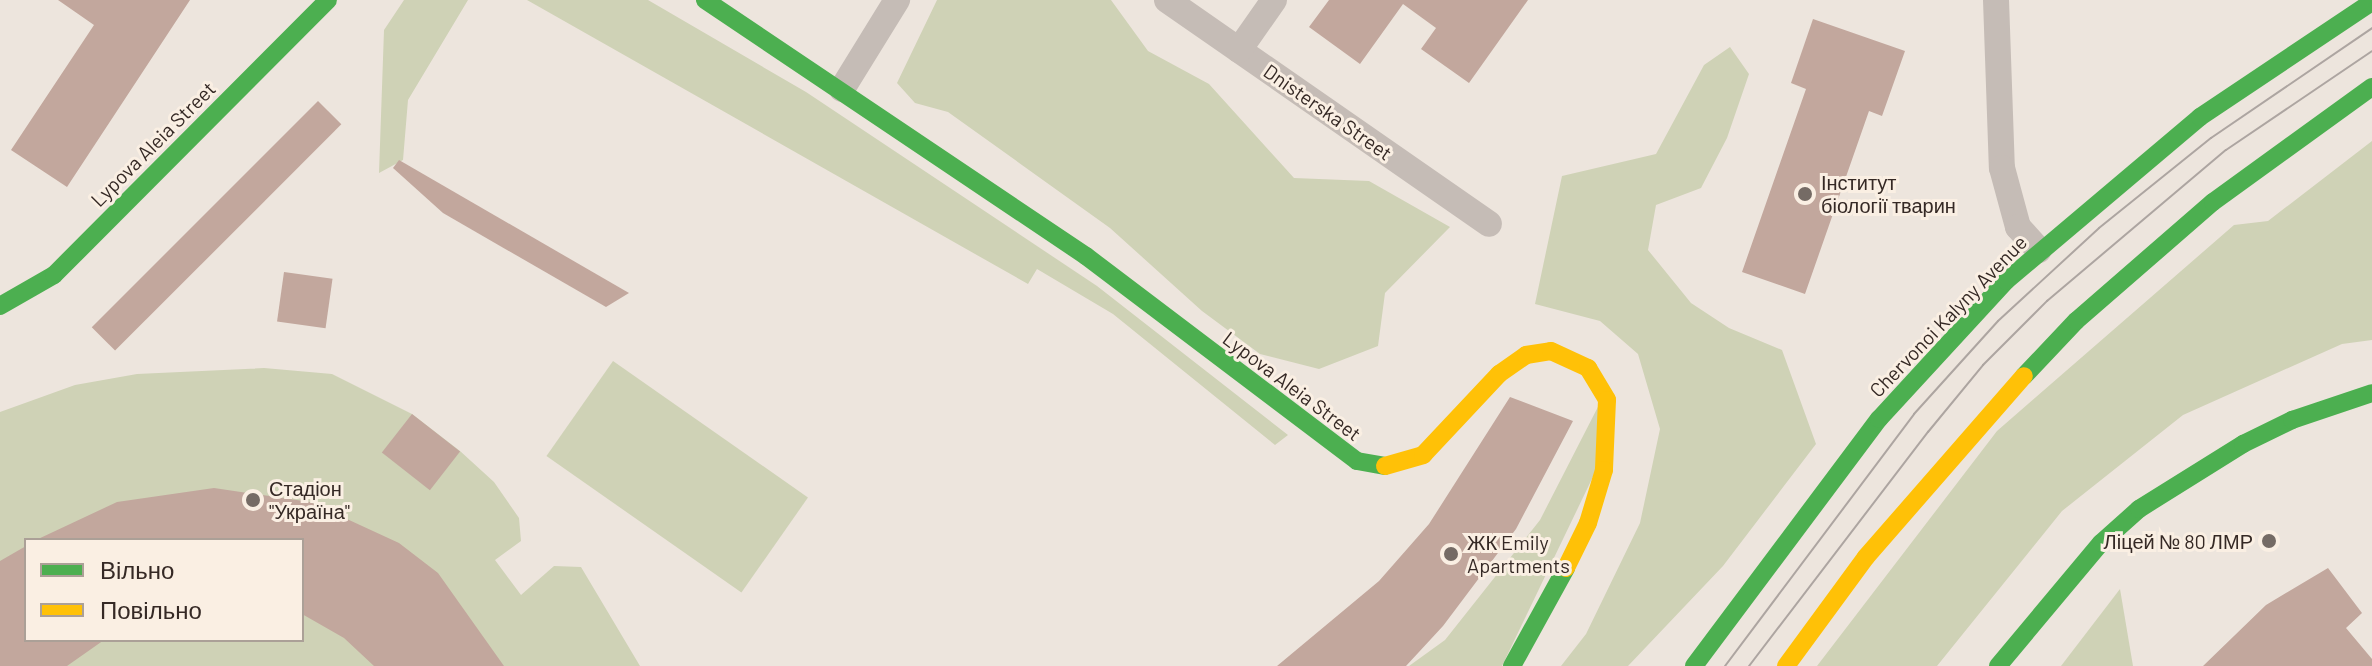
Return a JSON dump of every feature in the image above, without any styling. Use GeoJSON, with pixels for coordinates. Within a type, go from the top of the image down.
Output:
{"type":"FeatureCollection","features":[{"type":"Feature","properties":{"kind":"street","name":"Lypova Aleia Street"},"geometry":{"type":"LineString","coordinates":[[0,306],[54,275],[328,0]]}},
{"type":"Feature","properties":{"kind":"street","name":"Lypova Aleia Street"},"geometry":{"type":"LineString","coordinates":[[705,0],[842,89],[1086,256],[1357,461],[1393,468],[1423,455],[1499,374],[1526,355],[1551,351],[1588,368],[1607,400],[1604,470],[1588,523],[1549,604],[1512,666]]}},
{"type":"Feature","properties":{"kind":"street"},"geometry":{"type":"LineString","coordinates":[[842,89],[897,0]]}},
{"type":"Feature","properties":{"kind":"street","name":"Dnisterska Street"},"geometry":{"type":"LineString","coordinates":[[1167,0],[1489,224]]}},
{"type":"Feature","properties":{"kind":"street"},"geometry":{"type":"LineString","coordinates":[[1239,50],[1274,0]]}},
{"type":"Feature","properties":{"kind":"street"},"geometry":{"type":"LineString","coordinates":[[1996,0],[2002,168],[2018,227],[2039,250]]}},
{"type":"Feature","properties":{"kind":"street","name":"Chervonoi Kalyny Avenue"},"geometry":{"type":"LineString","coordinates":[[1694,666],[1889,408],[2039,250],[2200,117],[2372,2]]}},
{"type":"Feature","properties":{"kind":"street"},"geometry":{"type":"LineString","coordinates":[[1786,666],[1866,557],[1960,444],[2076,321],[2213,202],[2372,87]]}},
{"type":"Feature","properties":{"kind":"street"},"geometry":{"type":"LineString","coordinates":[[1998,666],[2101,543],[2149,501],[2213,459],[2280,426],[2372,393]]}},
{"type":"Feature","properties":{"kind":"green space"},"geometry":{"type":"Polygon","coordinates":[[[404,0],[468,0],[408,100],[403,160],[379,173],[384,30],[404,0]]]}},
{"type":"Feature","properties":{"kind":"green space"},"geometry":{"type":"Polygon","coordinates":[[[527,0],[648,0],[806,92],[1097,286],[1288,435],[1275,445],[1113,314],[1037,269],[1028,284],[527,0]]]}},
{"type":"Feature","properties":{"kind":"green space"},"geometry":{"type":"Polygon","coordinates":[[[937,0],[1111,0],[1148,51],[1209,84],[1294,178],[1369,181],[1450,227],[1385,293],[1378,346],[1319,369],[1260,354],[1202,311],[1110,228],[948,112],[915,103],[897,83],[937,0]]]}},
{"type":"Feature","properties":{"kind":"green space"},"geometry":{"type":"Polygon","coordinates":[[[1730,47],[1749,74],[1727,138],[1701,188],[1656,205],[1648,250],[1691,303],[1729,328],[1782,350],[1816,444],[1723,566],[1628,666],[1561,666],[1586,634],[1640,523],[1660,429],[1638,354],[1600,321],[1535,304],[1562,176],[1656,154],[1704,65],[1730,47]]]}},
{"type":"Feature","properties":{"kind":"green space"},"geometry":{"type":"Polygon","coordinates":[[[2372,141],[2372,340],[2342,344],[2183,415],[2062,511],[1937,666],[1817,666],[1997,431],[2234,225],[2268,221],[2372,141]]]}},
{"type":"Feature","properties":{"kind":"green space"},"geometry":{"type":"Polygon","coordinates":[[[613,361],[808,498],[741,593],[546,456],[613,361]]]}},
{"type":"Feature","properties":{"kind":"green space","name":"Стадіон \"Україна\""},"geometry":{"type":"Polygon","coordinates":[[[264,368],[332,374],[412,414],[494,482],[519,518],[521,541],[495,560],[521,595],[554,566],[581,567],[640,666],[0,666],[0,412],[75,385],[137,374],[264,368]]]}},
{"type":"Feature","properties":{"kind":"green space"},"geometry":{"type":"Polygon","coordinates":[[[1602,399],[1601,460],[1502,666],[1409,666],[1445,640],[1540,520],[1602,399]]]}},
{"type":"Feature","properties":{"kind":"green space"},"geometry":{"type":"Polygon","coordinates":[[[2120,589],[2133,666],[2061,666],[2120,589]]]}},
{"type":"Feature","properties":{"kind":"building"},"geometry":{"type":"Polygon","coordinates":[[[58,0],[190,0],[67,187],[11,150],[94,25],[58,0]]]}},
{"type":"Feature","properties":{"kind":"building"},"geometry":{"type":"Polygon","coordinates":[[[1329,0],[1528,0],[1469,83],[1421,49],[1436,28],[1403,4],[1360,64],[1309,27],[1329,0]]]}},
{"type":"Feature","properties":{"kind":"building","name":"Інститут біології тварин"},"geometry":{"type":"Polygon","coordinates":[[[1813,19],[1905,51],[1882,116],[1869,111],[1805,294],[1742,272],[1806,89],[1791,83],[1813,19]]]}},
{"type":"Feature","properties":{"kind":"building"},"geometry":{"type":"Polygon","coordinates":[[[318,101],[341,124],[115,351],[92,327],[318,101]]]}},
{"type":"Feature","properties":{"kind":"building"},"geometry":{"type":"Polygon","coordinates":[[[399,160],[629,293],[606,307],[443,213],[393,168],[399,160]]]}},
{"type":"Feature","properties":{"kind":"building"},"geometry":{"type":"Polygon","coordinates":[[[284,272],[333,279],[326,328],[277,322],[284,272]]]}},
{"type":"Feature","properties":{"kind":"building","name":"ЖК Emily Apartments"},"geometry":{"type":"Polygon","coordinates":[[[1510,397],[1573,421],[1516,529],[1443,626],[1406,666],[1277,666],[1379,581],[1429,524],[1510,397]]]}},
{"type":"Feature","properties":{"kind":"building"},"geometry":{"type":"Polygon","coordinates":[[[412,414],[460,452],[430,490],[382,453],[412,414]]]}},
{"type":"Feature","properties":{"kind":"building","name":"Стадіон \"Україна\""},"geometry":{"type":"Polygon","coordinates":[[[214,488],[310,502],[399,543],[438,573],[504,666],[374,666],[344,638],[304,615],[304,538],[40,538],[117,502],[214,488]]]}},
{"type":"Feature","properties":{"kind":"building"},"geometry":{"type":"Polygon","coordinates":[[[24,547],[24,642],[101,642],[67,666],[0,666],[0,561],[24,547]]]}},
{"type":"Feature","properties":{"kind":"building"},"geometry":{"type":"Polygon","coordinates":[[[2328,568],[2362,613],[2346,628],[2372,659],[2372,666],[2203,666],[2266,605],[2328,568]]]}},
{"type":"Feature","properties":{"kind":"tram line"},"geometry":{"type":"LineString","coordinates":[[1725,666],[1914,414],[1998,321],[2099,228],[2211,138],[2372,28]]}},
{"type":"Feature","properties":{"kind":"tram line"},"geometry":{"type":"LineString","coordinates":[[1749,666],[1928,432],[1983,365],[2047,301],[2226,150],[2372,51]]}},
{"type":"Feature","properties":{"kind":"traffic: fast"},"geometry":{"type":"LineString","coordinates":[[0,306],[54,275],[328,0]]}},
{"type":"Feature","properties":{"kind":"traffic: fast"},"geometry":{"type":"LineString","coordinates":[[705,0],[1086,256],[1357,461],[1385,466]]}},
{"type":"Feature","properties":{"kind":"traffic: fast"},"geometry":{"type":"LineString","coordinates":[[1694,666],[1879,419],[2006,281],[2200,117],[2372,2]]}},
{"type":"Feature","properties":{"kind":"traffic: fast"},"geometry":{"type":"LineString","coordinates":[[2024,376],[2076,321],[2213,202],[2372,87]]}},
{"type":"Feature","properties":{"kind":"traffic: fast"},"geometry":{"type":"LineString","coordinates":[[1998,666],[2101,543],[2139,509],[2243,444],[2292,420],[2372,393]]}},
{"type":"Feature","properties":{"kind":"traffic: fast"},"geometry":{"type":"LineString","coordinates":[[1512,666],[1566,568]]}},
{"type":"Feature","properties":{"kind":"traffic: slow"},"geometry":{"type":"LineString","coordinates":[[1385,466],[1423,455],[1499,374],[1526,355],[1551,351],[1588,368],[1607,400],[1604,470],[1588,523],[1566,568]]}},
{"type":"Feature","properties":{"kind":"traffic: slow"},"geometry":{"type":"LineString","coordinates":[[1786,666],[1866,557],[2024,376]]}},
{"type":"Feature","properties":{"kind":"place","name":"Інститут біології тварин"},"geometry":{"type":"Point","coordinates":[1805,194]}},
{"type":"Feature","properties":{"kind":"place","name":"Стадіон \"Україна\""},"geometry":{"type":"Point","coordinates":[253,500]}},
{"type":"Feature","properties":{"kind":"place","name":"Ліцей № 80 ЛМР"},"geometry":{"type":"Point","coordinates":[2269,541]}},
{"type":"Feature","properties":{"kind":"place","name":"ЖК Emily Apartments"},"geometry":{"type":"Point","coordinates":[1451,554]}}]}
